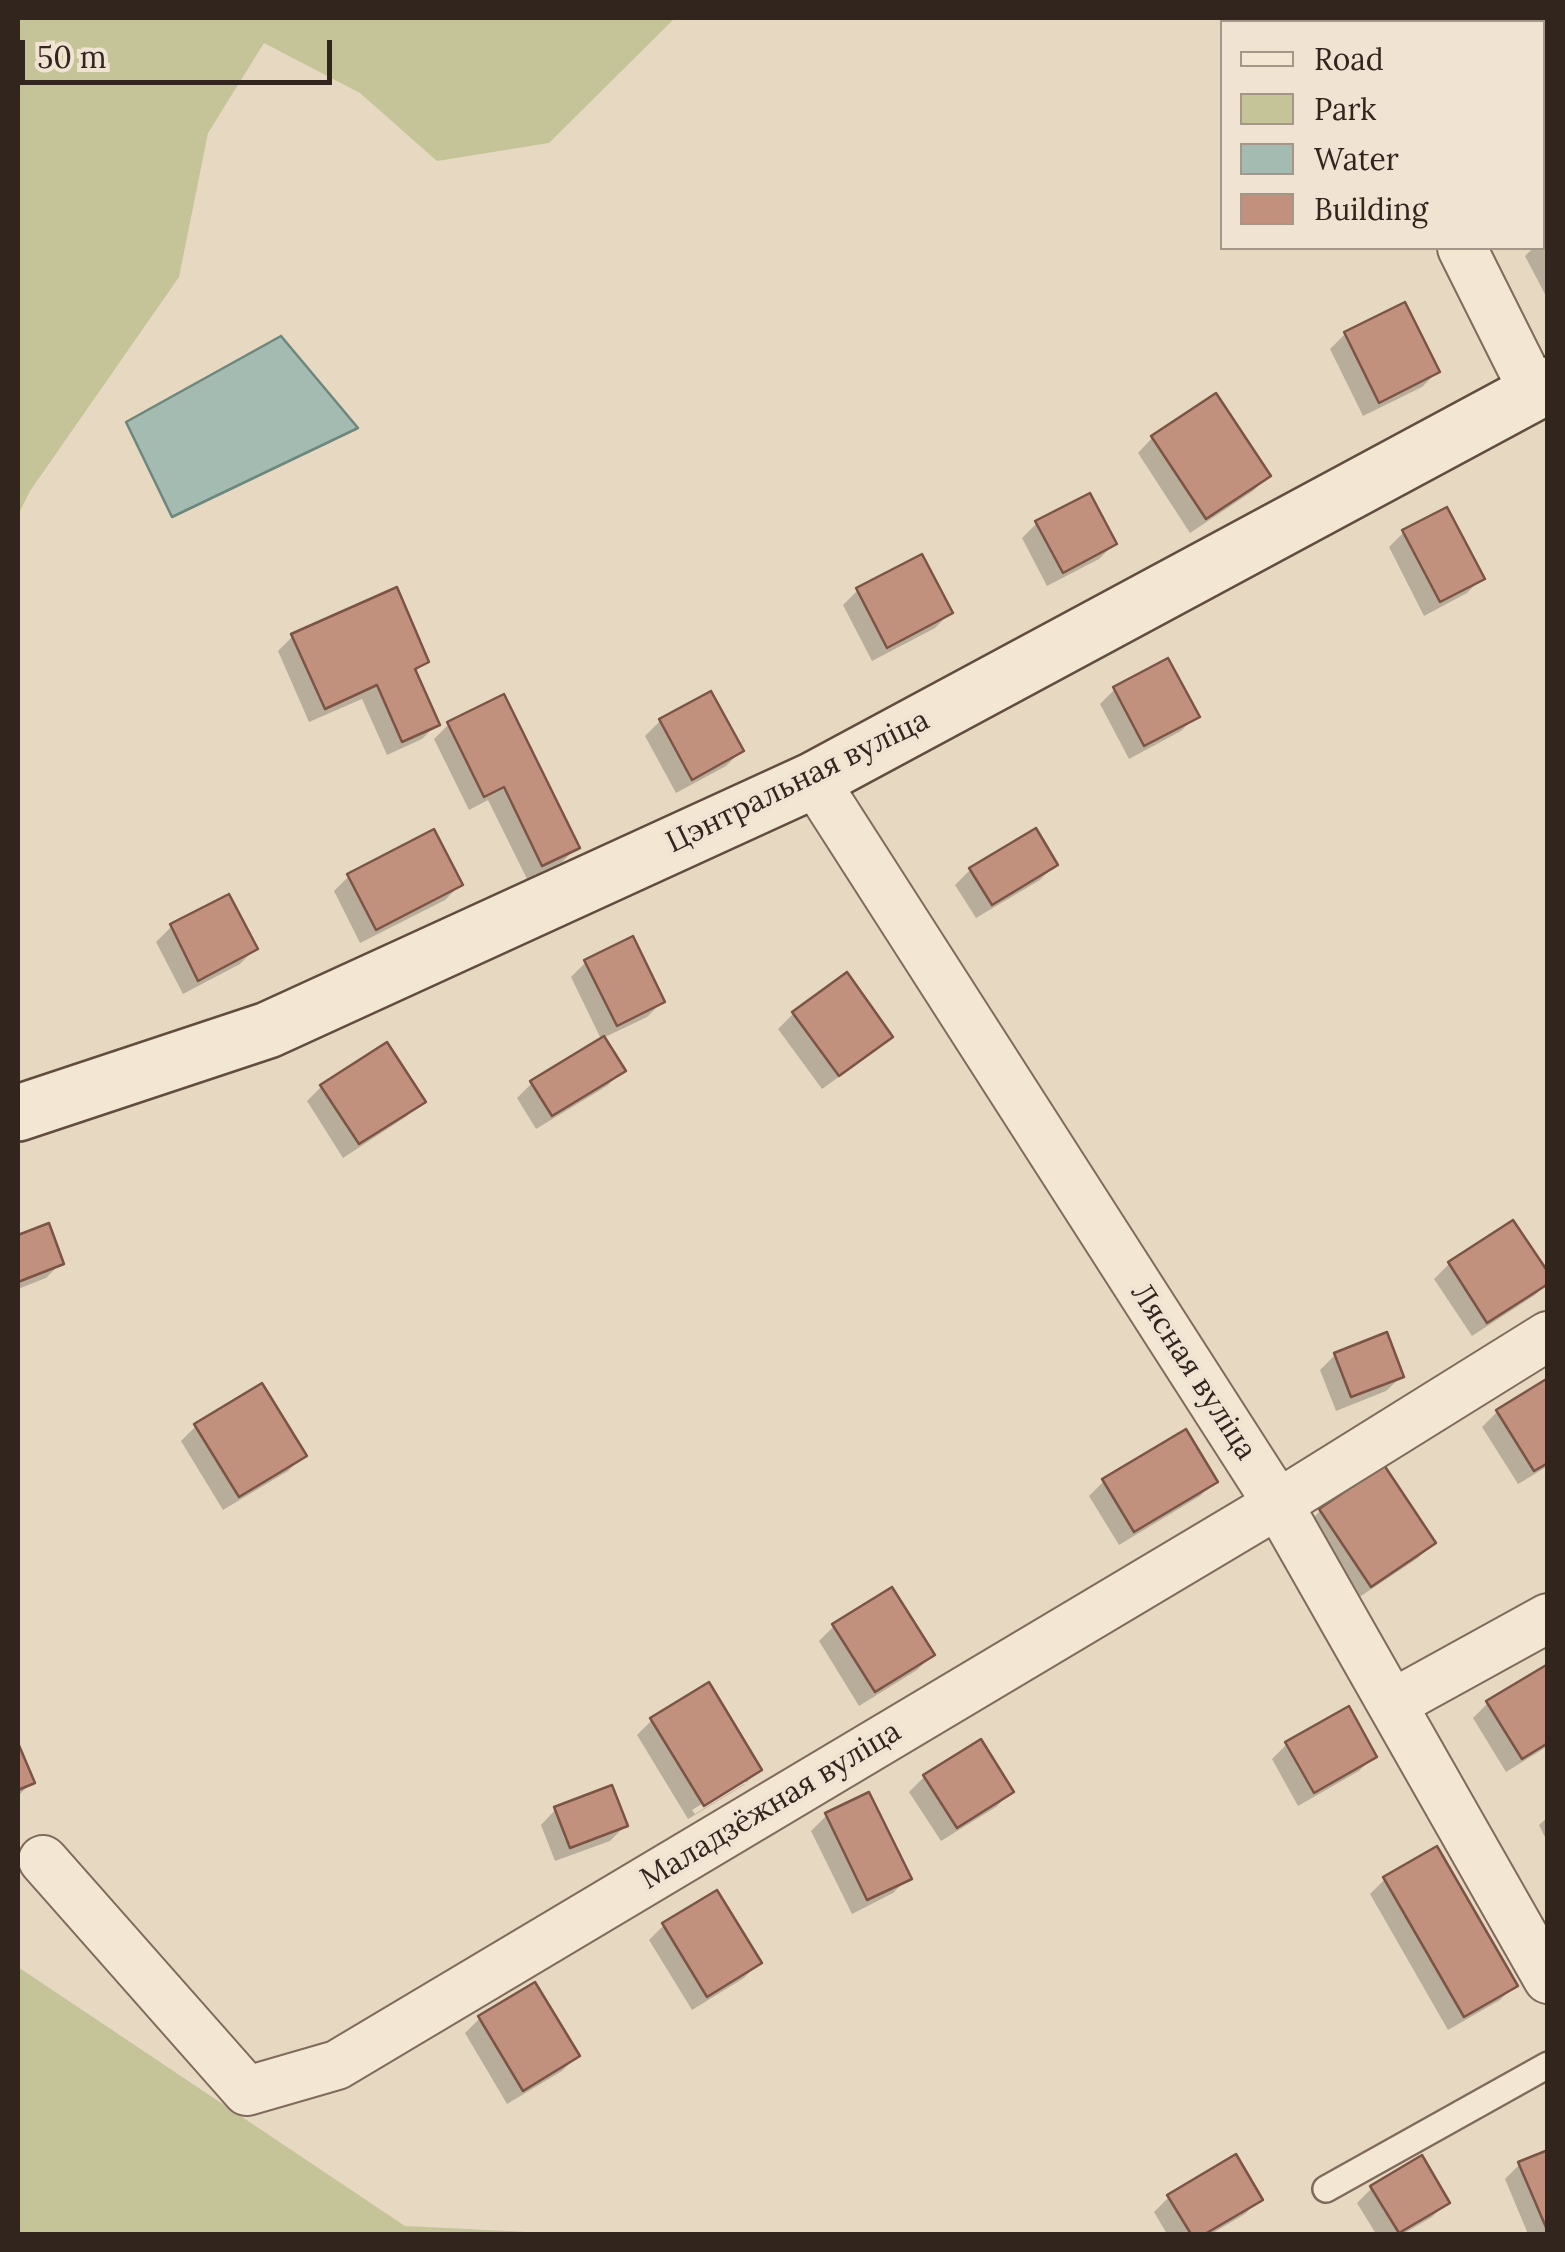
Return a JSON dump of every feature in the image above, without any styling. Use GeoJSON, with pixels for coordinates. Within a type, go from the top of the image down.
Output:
{"type":"FeatureCollection","features":[{"type":"Feature","properties":{"kind":"street"},"geometry":{"type":"LineString","coordinates":[[1463,250],[1541,388]]}},
{"type":"Feature","properties":{"kind":"street","name":"Цэнтральная вуліца"},"geometry":{"type":"LineString","coordinates":[[18,1113],[268,1030],[814,780],[1541,388]]}},
{"type":"Feature","properties":{"kind":"street","name":"Лясная вуліца"},"geometry":{"type":"LineString","coordinates":[[814,780],[1278,1504],[1548,1979]]}},
{"type":"Feature","properties":{"kind":"street","name":"Маладзёжная вуліца"},"geometry":{"type":"LineString","coordinates":[[43,1860],[248,2092],[337,2066],[1278,1504],[1548,1336]]}},
{"type":"Feature","properties":{"kind":"street"},"geometry":{"type":"LineString","coordinates":[[1392,1704],[1548,1618]]}},
{"type":"Feature","properties":{"kind":"lane"},"geometry":{"type":"LineString","coordinates":[[1326,2189],[1548,2065]]}},
{"type":"Feature","properties":{"kind":"green space"},"geometry":{"type":"Polygon","coordinates":[[[18,18],[675,18],[549,143],[437,161],[360,93],[264,43],[208,133],[179,277],[30,491],[18,515],[18,18]]]}},
{"type":"Feature","properties":{"kind":"green space"},"geometry":{"type":"Polygon","coordinates":[[[18,1967],[405,2226],[570,2234],[18,2234],[18,1967]]]}},
{"type":"Feature","properties":{"kind":"water"},"geometry":{"type":"Polygon","coordinates":[[[281,336],[358,428],[172,517],[126,422],[281,336]]]}},
{"type":"Feature","properties":{"kind":"building"},"geometry":{"type":"Polygon","coordinates":[[[1405,302],[1440,372],[1379,403],[1344,332],[1405,302]]]}},
{"type":"Feature","properties":{"kind":"building"},"geometry":{"type":"Polygon","coordinates":[[[1216,393],[1271,476],[1206,519],[1151,436],[1216,393]]]}},
{"type":"Feature","properties":{"kind":"building"},"geometry":{"type":"Polygon","coordinates":[[[1090,493],[1117,544],[1063,573],[1035,521],[1090,493]]]}},
{"type":"Feature","properties":{"kind":"building"},"geometry":{"type":"Polygon","coordinates":[[[1447,507],[1485,579],[1440,602],[1402,530],[1447,507]]]}},
{"type":"Feature","properties":{"kind":"building"},"geometry":{"type":"Polygon","coordinates":[[[922,554],[953,613],[887,648],[856,588],[922,554]]]}},
{"type":"Feature","properties":{"kind":"building"},"geometry":{"type":"Polygon","coordinates":[[[397,587],[429,662],[415,669],[440,725],[402,742],[377,685],[325,709],[291,634],[397,587]]]}},
{"type":"Feature","properties":{"kind":"building"},"geometry":{"type":"Polygon","coordinates":[[[1168,658],[1200,717],[1144,746],[1113,687],[1168,658]]]}},
{"type":"Feature","properties":{"kind":"building"},"geometry":{"type":"Polygon","coordinates":[[[711,691],[744,751],[692,780],[659,719],[711,691]]]}},
{"type":"Feature","properties":{"kind":"building"},"geometry":{"type":"Polygon","coordinates":[[[504,694],[580,848],[542,866],[504,787],[484,797],[447,722],[504,694]]]}},
{"type":"Feature","properties":{"kind":"building"},"geometry":{"type":"Polygon","coordinates":[[[1036,828],[1058,865],[992,905],[969,868],[1036,828]]]}},
{"type":"Feature","properties":{"kind":"building"},"geometry":{"type":"Polygon","coordinates":[[[434,829],[463,885],[376,930],[347,874],[434,829]]]}},
{"type":"Feature","properties":{"kind":"building"},"geometry":{"type":"Polygon","coordinates":[[[229,894],[258,949],[198,981],[170,924],[229,894]]]}},
{"type":"Feature","properties":{"kind":"building"},"geometry":{"type":"Polygon","coordinates":[[[633,936],[665,1002],[617,1026],[584,960],[633,936]]]}},
{"type":"Feature","properties":{"kind":"building"},"geometry":{"type":"Polygon","coordinates":[[[847,972],[893,1037],[839,1076],[792,1012],[847,972]]]}},
{"type":"Feature","properties":{"kind":"building"},"geometry":{"type":"Polygon","coordinates":[[[604,1036],[626,1071],[552,1116],[530,1081],[604,1036]]]}},
{"type":"Feature","properties":{"kind":"building"},"geometry":{"type":"Polygon","coordinates":[[[387,1042],[426,1102],[359,1144],[320,1085],[387,1042]]]}},
{"type":"Feature","properties":{"kind":"building"},"geometry":{"type":"Polygon","coordinates":[[[1513,1220],[1548,1272],[1548,1284],[1487,1323],[1448,1262],[1513,1220]]]}},
{"type":"Feature","properties":{"kind":"building"},"geometry":{"type":"Polygon","coordinates":[[[49,1223],[64,1264],[18,1282],[18,1235],[49,1223]]]}},
{"type":"Feature","properties":{"kind":"building"},"geometry":{"type":"Polygon","coordinates":[[[1387,1332],[1404,1377],[1351,1397],[1334,1353],[1387,1332]]]}},
{"type":"Feature","properties":{"kind":"building"},"geometry":{"type":"Polygon","coordinates":[[[1548,1378],[1548,1463],[1534,1471],[1496,1410],[1548,1378]]]}},
{"type":"Feature","properties":{"kind":"building"},"geometry":{"type":"Polygon","coordinates":[[[262,1383],[307,1456],[239,1497],[194,1424],[262,1383]]]}},
{"type":"Feature","properties":{"kind":"building"},"geometry":{"type":"Polygon","coordinates":[[[1186,1429],[1218,1482],[1134,1532],[1102,1479],[1186,1429]]]}},
{"type":"Feature","properties":{"kind":"building"},"geometry":{"type":"Polygon","coordinates":[[[1384,1465],[1436,1543],[1371,1587],[1319,1509],[1384,1465]]]}},
{"type":"Feature","properties":{"kind":"building"},"geometry":{"type":"Polygon","coordinates":[[[892,1587],[935,1655],[875,1692],[832,1624],[892,1587]]]}},
{"type":"Feature","properties":{"kind":"building"},"geometry":{"type":"Polygon","coordinates":[[[1548,1664],[1548,1743],[1522,1759],[1486,1701],[1548,1664]]]}},
{"type":"Feature","properties":{"kind":"building"},"geometry":{"type":"Polygon","coordinates":[[[709,1682],[762,1770],[704,1806],[650,1718],[709,1682]]]}},
{"type":"Feature","properties":{"kind":"building"},"geometry":{"type":"Polygon","coordinates":[[[1349,1706],[1377,1757],[1314,1793],[1285,1742],[1349,1706]]]}},
{"type":"Feature","properties":{"kind":"building"},"geometry":{"type":"Polygon","coordinates":[[[981,1739],[1014,1792],[957,1828],[923,1775],[981,1739]]]}},
{"type":"Feature","properties":{"kind":"building"},"geometry":{"type":"Polygon","coordinates":[[[18,1743],[35,1783],[18,1790],[18,1743]]]}},
{"type":"Feature","properties":{"kind":"building"},"geometry":{"type":"Polygon","coordinates":[[[612,1785],[628,1826],[570,1848],[554,1807],[612,1785]]]}},
{"type":"Feature","properties":{"kind":"building"},"geometry":{"type":"Polygon","coordinates":[[[869,1792],[912,1879],[867,1900],[825,1813],[869,1792]]]}},
{"type":"Feature","properties":{"kind":"building"},"geometry":{"type":"Polygon","coordinates":[[[1437,1846],[1518,1986],[1464,2017],[1383,1877],[1437,1846]]]}},
{"type":"Feature","properties":{"kind":"building"},"geometry":{"type":"Polygon","coordinates":[[[717,1890],[762,1963],[707,1997],[662,1923],[717,1890]]]}},
{"type":"Feature","properties":{"kind":"building"},"geometry":{"type":"Polygon","coordinates":[[[535,1982],[580,2056],[523,2091],[478,2016],[535,1982]]]}},
{"type":"Feature","properties":{"kind":"building"},"geometry":{"type":"Polygon","coordinates":[[[1548,2150],[1548,2232],[1518,2162],[1548,2150]]]}},
{"type":"Feature","properties":{"kind":"building"},"geometry":{"type":"Polygon","coordinates":[[[1236,2154],[1263,2200],[1205,2234],[1191,2234],[1167,2195],[1236,2154]]]}},
{"type":"Feature","properties":{"kind":"building"},"geometry":{"type":"Polygon","coordinates":[[[1422,2155],[1450,2203],[1399,2233],[1370,2186],[1422,2155]]]}}]}
